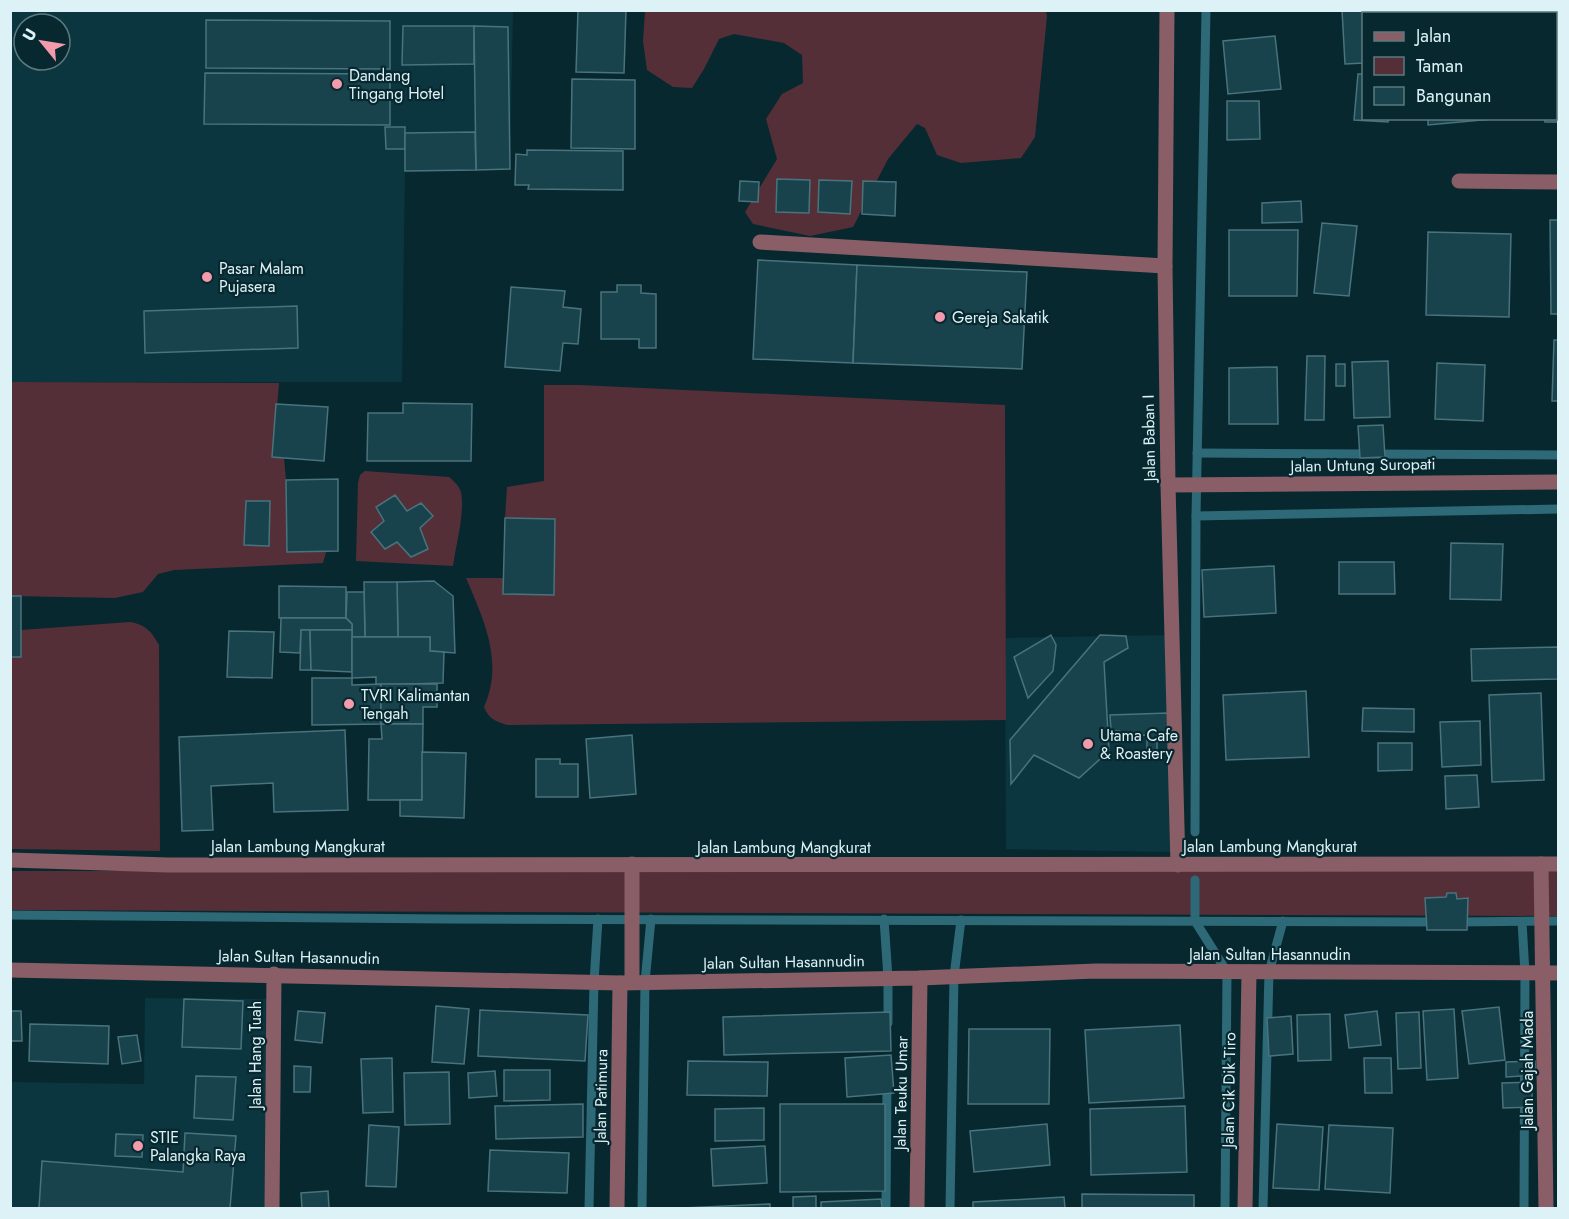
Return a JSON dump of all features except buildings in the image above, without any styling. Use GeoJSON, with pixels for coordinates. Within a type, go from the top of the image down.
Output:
{"type":"FeatureCollection","features":[{"type":"Feature","properties":{"kind":"street","name":"Jalan Baban I"},"geometry":{"type":"LineString","coordinates":[[1167,10],[1168,485],[1178,865]]}},
{"type":"Feature","properties":{"kind":"street"},"geometry":{"type":"LineString","coordinates":[[1460,181],[1558,182]]}},
{"type":"Feature","properties":{"kind":"street"},"geometry":{"type":"LineString","coordinates":[[760,242],[1166,266]]}},
{"type":"Feature","properties":{"kind":"street","name":"Jalan Untung Suropati"},"geometry":{"type":"LineString","coordinates":[[1168,485],[1558,482]]}},
{"type":"Feature","properties":{"kind":"street","name":"Jalan Lambung Mangkurat"},"geometry":{"type":"LineString","coordinates":[[10,860],[168,865],[1558,864]]}},
{"type":"Feature","properties":{"kind":"street","name":"Jalan Patimura"},"geometry":{"type":"LineString","coordinates":[[617,1209],[626,982],[633,931],[632,864]]}},
{"type":"Feature","properties":{"kind":"street","name":"Jalan Gajah Mada"},"geometry":{"type":"LineString","coordinates":[[1541,864],[1543,930],[1551,973],[1546,1209]]}},
{"type":"Feature","properties":{"kind":"street","name":"Jalan Sultan Hasannudin"},"geometry":{"type":"LineString","coordinates":[[10,970],[626,982],[920,978],[1096,971],[1551,973]]}},
{"type":"Feature","properties":{"kind":"street","name":"Jalan Cik Dik Tiro"},"geometry":{"type":"LineString","coordinates":[[1245,1209],[1249,972]]}},
{"type":"Feature","properties":{"kind":"street","name":"Jalan Hang Tuah"},"geometry":{"type":"LineString","coordinates":[[272,1209],[274,974]]}},
{"type":"Feature","properties":{"kind":"street","name":"Jalan Teuku Umar"},"geometry":{"type":"LineString","coordinates":[[917,1209],[920,978]]}},
{"type":"Feature","properties":{"kind":"shaded area","name":"Pasar Malam Pujasera"},"geometry":{"type":"Polygon","coordinates":[[[11,11],[513,11],[510,169],[405,172],[402,382],[11,382],[11,11]]]}},
{"type":"Feature","properties":{"kind":"shaded area","name":"Utama Cafe & Roastery"},"geometry":{"type":"Polygon","coordinates":[[[1167,635],[1172,852],[1006,849],[1005,638],[1167,635]]]}},
{"type":"Feature","properties":{"kind":"shaded area","name":"STIE Palangka Raya"},"geometry":{"type":"Polygon","coordinates":[[[145,998],[266,999],[265,1208],[11,1208],[11,1082],[144,1084],[145,998]]]}},
{"type":"Feature","properties":{"kind":"green space"},"geometry":{"type":"Polygon","coordinates":[[[645,11],[1046,11],[1035,137],[1021,158],[961,163],[937,155],[925,128],[917,124],[888,159],[853,227],[810,236],[753,224],[745,212],[777,159],[766,119],[782,94],[803,83],[802,55],[784,43],[734,34],[719,39],[692,88],[673,87],[647,70],[643,41],[645,11]]]}},
{"type":"Feature","properties":{"kind":"green space"},"geometry":{"type":"Polygon","coordinates":[[[11,382],[279,383],[273,457],[284,458],[287,552],[326,552],[323,563],[174,570],[158,574],[143,592],[115,598],[11,596],[11,382]]]}},
{"type":"Feature","properties":{"kind":"green space"},"geometry":{"type":"Polygon","coordinates":[[[544,385],[1005,405],[1006,720],[507,725],[493,719],[484,707],[490,690],[492,674],[489,641],[466,578],[504,578],[504,594],[554,594],[555,519],[505,518],[507,487],[544,481],[544,385]]]}},
{"type":"Feature","properties":{"kind":"green space"},"geometry":{"type":"Polygon","coordinates":[[[365,471],[449,477],[454,482],[461,492],[462,509],[453,566],[356,561],[358,483],[360,475],[365,471]]]}},
{"type":"Feature","properties":{"kind":"green space"},"geometry":{"type":"Polygon","coordinates":[[[130,622],[148,629],[159,645],[160,851],[11,849],[10,657],[21,656],[21,630],[130,622]]]}},
{"type":"Feature","properties":{"kind":"green space"},"geometry":{"type":"Polygon","coordinates":[[[11,871],[1558,871],[1558,916],[11,910],[11,871]]]}},
{"type":"Feature","properties":{"kind":"waterway"},"geometry":{"type":"LineString","coordinates":[[1196,516],[1206,10]]}},
{"type":"Feature","properties":{"kind":"waterway"},"geometry":{"type":"LineString","coordinates":[[1197,453],[1558,455]]}},
{"type":"Feature","properties":{"kind":"waterway"},"geometry":{"type":"LineString","coordinates":[[1195,832],[1196,516],[1558,509]]}},
{"type":"Feature","properties":{"kind":"waterway"},"geometry":{"type":"LineString","coordinates":[[1195,880],[1195,921],[1227,972],[1225,1208]]}},
{"type":"Feature","properties":{"kind":"waterway"},"geometry":{"type":"LineString","coordinates":[[10,915],[446,919],[1436,922]]}},
{"type":"Feature","properties":{"kind":"waterway"},"geometry":{"type":"LineString","coordinates":[[589,1208],[594,982],[598,919]]}},
{"type":"Feature","properties":{"kind":"waterway"},"geometry":{"type":"LineString","coordinates":[[642,1208],[645,982],[651,919]]}},
{"type":"Feature","properties":{"kind":"waterway"},"geometry":{"type":"LineString","coordinates":[[884,919],[888,1023]]}},
{"type":"Feature","properties":{"kind":"waterway"},"geometry":{"type":"LineString","coordinates":[[950,1208],[954,976],[961,920]]}},
{"type":"Feature","properties":{"kind":"waterway"},"geometry":{"type":"LineString","coordinates":[[1263,1208],[1269,972],[1283,921]]}},
{"type":"Feature","properties":{"kind":"waterway"},"geometry":{"type":"LineString","coordinates":[[1456,922],[1558,921]]}},
{"type":"Feature","properties":{"kind":"waterway"},"geometry":{"type":"LineString","coordinates":[[1522,922],[1525,973],[1524,1208]]}},
{"type":"Feature","properties":{"kind":"waterway"},"geometry":{"type":"LineString","coordinates":[[886,1208],[887,1082]]}},
{"type":"Feature","properties":{"kind":"place","name":"Dandang Tingang Hotel"},"geometry":{"type":"Point","coordinates":[337,84]}},
{"type":"Feature","properties":{"kind":"place","name":"Pasar Malam Pujasera"},"geometry":{"type":"Point","coordinates":[207,277]}},
{"type":"Feature","properties":{"kind":"place","name":"Gereja Sakatik"},"geometry":{"type":"Point","coordinates":[940,317]}},
{"type":"Feature","properties":{"kind":"place","name":"TVRI Kalimantan Tengah"},"geometry":{"type":"Point","coordinates":[349,704]}},
{"type":"Feature","properties":{"kind":"place","name":"Utama Cafe & Roastery"},"geometry":{"type":"Point","coordinates":[1088,744]}},
{"type":"Feature","properties":{"kind":"place","name":"STIE Palangka Raya"},"geometry":{"type":"Point","coordinates":[138,1146]}}]}
